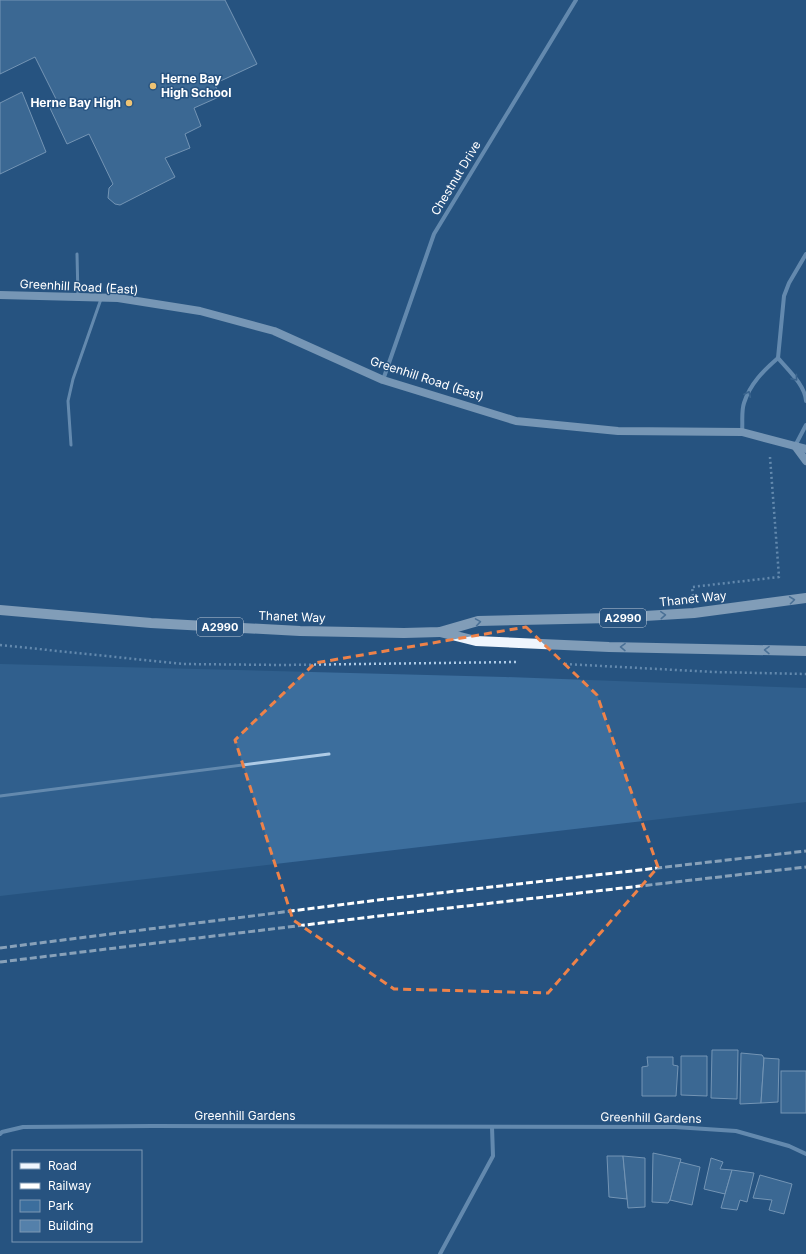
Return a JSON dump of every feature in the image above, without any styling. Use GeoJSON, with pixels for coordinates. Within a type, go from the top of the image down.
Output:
{"type":"FeatureCollection","features":[{"type":"Feature","properties":{"kind":"main road","name":"Thanet Way"},"geometry":{"type":"LineString","coordinates":[[440,632],[478,621],[612,618],[694,613],[806,598]]}},
{"type":"Feature","properties":{"kind":"main road","name":"Thanet Way"},"geometry":{"type":"LineString","coordinates":[[0,610],[143,623],[308,631],[440,632],[476,641],[609,647],[806,651]]}},
{"type":"Feature","properties":{"kind":"street","name":"Chestnut Drive"},"geometry":{"type":"LineString","coordinates":[[383,380],[434,234],[576,0]]}},
{"type":"Feature","properties":{"kind":"street"},"geometry":{"type":"LineString","coordinates":[[742,432],[744,404],[753,383],[763,371],[778,358],[784,296],[789,283],[806,254]]}},
{"type":"Feature","properties":{"kind":"street","name":"Greenhill Road (East)"},"geometry":{"type":"LineString","coordinates":[[0,295],[118,298],[200,311],[274,331],[383,380],[516,421],[618,431],[742,432],[806,449]]}},
{"type":"Feature","properties":{"kind":"street"},"geometry":{"type":"LineString","coordinates":[[778,358],[799,383],[806,397],[806,401]]}},
{"type":"Feature","properties":{"kind":"street"},"geometry":{"type":"LineString","coordinates":[[806,425],[795,446],[806,461]]}},
{"type":"Feature","properties":{"kind":"street","name":"Greenhill Gardens"},"geometry":{"type":"LineString","coordinates":[[0,1134],[2,1132],[23,1126],[675,1127],[736,1131],[789,1146],[806,1154]]}},
{"type":"Feature","properties":{"kind":"street"},"geometry":{"type":"LineString","coordinates":[[440,1254],[493,1156],[492,1127]]}},
{"type":"Feature","properties":{"kind":"lane"},"geometry":{"type":"LineString","coordinates":[[77,254],[78,296]]}},
{"type":"Feature","properties":{"kind":"lane"},"geometry":{"type":"LineString","coordinates":[[71,445],[68,401],[73,379],[102,298]]}},
{"type":"Feature","properties":{"kind":"lane"},"geometry":{"type":"LineString","coordinates":[[0,796],[329,754]]}},
{"type":"Feature","properties":{"kind":"path"},"geometry":{"type":"LineString","coordinates":[[694,613],[692,587],[779,577],[769,438]]}},
{"type":"Feature","properties":{"kind":"path"},"geometry":{"type":"LineString","coordinates":[[0,645],[183,664],[282,665],[522,662]]}},
{"type":"Feature","properties":{"kind":"path"},"geometry":{"type":"LineString","coordinates":[[714,672],[715,649]]}},
{"type":"Feature","properties":{"kind":"path"},"geometry":{"type":"LineString","coordinates":[[562,664],[714,672],[806,674]]}},
{"type":"Feature","properties":{"kind":"highlighted area"},"geometry":{"type":"Polygon","coordinates":[[[526,627],[597,695],[658,867],[548,993],[394,989],[293,920],[235,740],[315,663],[526,627]]]}},
{"type":"Feature","properties":{"kind":"green space"},"geometry":{"type":"Polygon","coordinates":[[[0,664],[505,677],[806,688],[806,802],[0,896],[0,664]]]}},
{"type":"Feature","properties":{"kind":"building","name":"Herne Bay High"},"geometry":{"type":"Polygon","coordinates":[[[0,0],[225,0],[257,64],[214,84],[221,96],[194,108],[201,126],[185,134],[190,148],[165,158],[175,177],[120,205],[115,204],[108,198],[109,188],[113,184],[89,134],[67,144],[49,106],[57,101],[35,57],[0,74],[0,0]]]}},
{"type":"Feature","properties":{"kind":"building","name":"Herne Bay High"},"geometry":{"type":"Polygon","coordinates":[[[22,92],[46,152],[0,174],[0,103],[22,92]]]}},
{"type":"Feature","properties":{"kind":"building"},"geometry":{"type":"Polygon","coordinates":[[[712,1050],[738,1050],[737,1099],[711,1098],[712,1050]]]}},
{"type":"Feature","properties":{"kind":"building"},"geometry":{"type":"Polygon","coordinates":[[[741,1053],[762,1055],[764,1058],[761,1103],[740,1104],[741,1053]]]}},
{"type":"Feature","properties":{"kind":"building"},"geometry":{"type":"Polygon","coordinates":[[[681,1056],[707,1056],[707,1096],[681,1095],[681,1056]]]}},
{"type":"Feature","properties":{"kind":"building"},"geometry":{"type":"Polygon","coordinates":[[[647,1057],[673,1057],[673,1065],[678,1066],[676,1096],[642,1096],[642,1067],[648,1066],[647,1057]]]}},
{"type":"Feature","properties":{"kind":"building"},"geometry":{"type":"Polygon","coordinates":[[[764,1058],[779,1059],[778,1102],[761,1103],[764,1058]]]}},
{"type":"Feature","properties":{"kind":"building"},"geometry":{"type":"Polygon","coordinates":[[[781,1071],[806,1071],[806,1113],[781,1113],[781,1071]]]}},
{"type":"Feature","properties":{"kind":"building"},"geometry":{"type":"Polygon","coordinates":[[[653,1153],[681,1159],[668,1203],[652,1202],[653,1153]]]}},
{"type":"Feature","properties":{"kind":"building"},"geometry":{"type":"Polygon","coordinates":[[[607,1156],[623,1156],[627,1199],[609,1197],[607,1156]]]}},
{"type":"Feature","properties":{"kind":"building"},"geometry":{"type":"Polygon","coordinates":[[[623,1156],[645,1158],[645,1207],[628,1208],[623,1156]]]}},
{"type":"Feature","properties":{"kind":"building"},"geometry":{"type":"Polygon","coordinates":[[[711,1158],[723,1162],[720,1169],[732,1170],[725,1194],[704,1189],[711,1158]]]}},
{"type":"Feature","properties":{"kind":"building"},"geometry":{"type":"Polygon","coordinates":[[[680,1162],[700,1167],[692,1205],[670,1200],[680,1162]]]}},
{"type":"Feature","properties":{"kind":"building"},"geometry":{"type":"Polygon","coordinates":[[[732,1170],[754,1173],[747,1202],[740,1200],[737,1210],[721,1208],[732,1170]]]}},
{"type":"Feature","properties":{"kind":"building"},"geometry":{"type":"Polygon","coordinates":[[[760,1175],[792,1184],[784,1214],[769,1210],[772,1200],[753,1198],[760,1175]]]}},
{"type":"Feature","properties":{"kind":"railway"},"geometry":{"type":"LineString","coordinates":[[0,948],[378,900],[806,851]]}},
{"type":"Feature","properties":{"kind":"railway"},"geometry":{"type":"LineString","coordinates":[[0,962],[379,916],[806,867]]}},
{"type":"Feature","properties":{"kind":"place","name":"Herne Bay High School"},"geometry":{"type":"Point","coordinates":[153,86]}},
{"type":"Feature","properties":{"kind":"place","name":"Herne Bay High"},"geometry":{"type":"Point","coordinates":[129,103]}}]}
